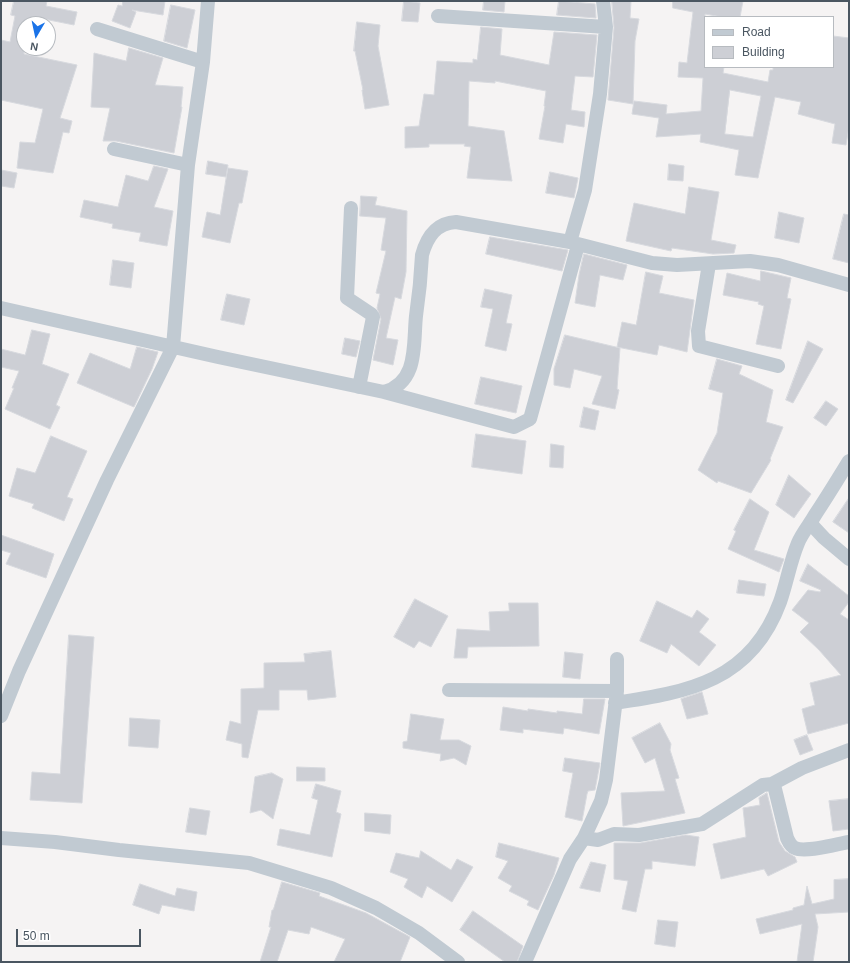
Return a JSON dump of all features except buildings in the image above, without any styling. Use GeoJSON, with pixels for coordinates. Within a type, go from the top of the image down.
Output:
{"type":"FeatureCollection","features":[{"type":"Feature","properties":{"kind":"street"},"geometry":{"type":"LineString","coordinates":[[1,716],[19,671],[107,480],[173,347],[188,165],[203,62],[208,1]]}},
{"type":"Feature","properties":{"kind":"street"},"geometry":{"type":"LineString","coordinates":[[1,308],[173,347],[384,392],[514,427],[530,419],[574,244],[585,190],[600,94],[606,26],[603,1]]}},
{"type":"Feature","properties":{"kind":"street"},"geometry":{"type":"LineString","coordinates":[[438,16],[606,26]]}},
{"type":"Feature","properties":{"kind":"street"},"geometry":{"type":"LineString","coordinates":[[97,29],[203,62]]}},
{"type":"Feature","properties":{"kind":"street"},"geometry":{"type":"LineString","coordinates":[[114,150],[188,165]]}},
{"type":"Feature","properties":{"kind":"street"},"geometry":{"type":"LineString","coordinates":[[351,208],[346,298],[371,314],[373,317],[359,387]]}},
{"type":"Feature","properties":{"kind":"street"},"geometry":{"type":"LineString","coordinates":[[384,392],[394,389],[402,382],[414,356],[422,255],[425,243],[432,233],[441,225],[447,223],[456,222],[574,244],[652,263],[677,265],[750,261],[778,265],[849,285]]}},
{"type":"Feature","properties":{"kind":"street"},"geometry":{"type":"LineString","coordinates":[[708,264],[698,331],[699,346],[778,366]]}},
{"type":"Feature","properties":{"kind":"street"},"geometry":{"type":"LineString","coordinates":[[449,690],[616,697],[660,696],[704,684],[733,667],[754,648],[769,627],[780,601],[788,570],[798,542],[849,460]]}},
{"type":"Feature","properties":{"kind":"street"},"geometry":{"type":"LineString","coordinates":[[810,523],[824,538],[849,560]]}},
{"type":"Feature","properties":{"kind":"street"},"geometry":{"type":"LineString","coordinates":[[526,962],[570,859],[584,838],[596,814],[606,780],[616,697],[617,659]]}},
{"type":"Feature","properties":{"kind":"street"},"geometry":{"type":"LineString","coordinates":[[584,838],[598,840],[614,834],[639,835],[702,824],[763,784],[772,784],[802,768],[849,750]]}},
{"type":"Feature","properties":{"kind":"street"},"geometry":{"type":"LineString","coordinates":[[772,784],[790,845],[796,849],[821,848],[849,842]]}},
{"type":"Feature","properties":{"kind":"street"},"geometry":{"type":"LineString","coordinates":[[1,838],[56,842],[249,863],[331,888],[376,908],[419,932],[458,962]]}}]}
